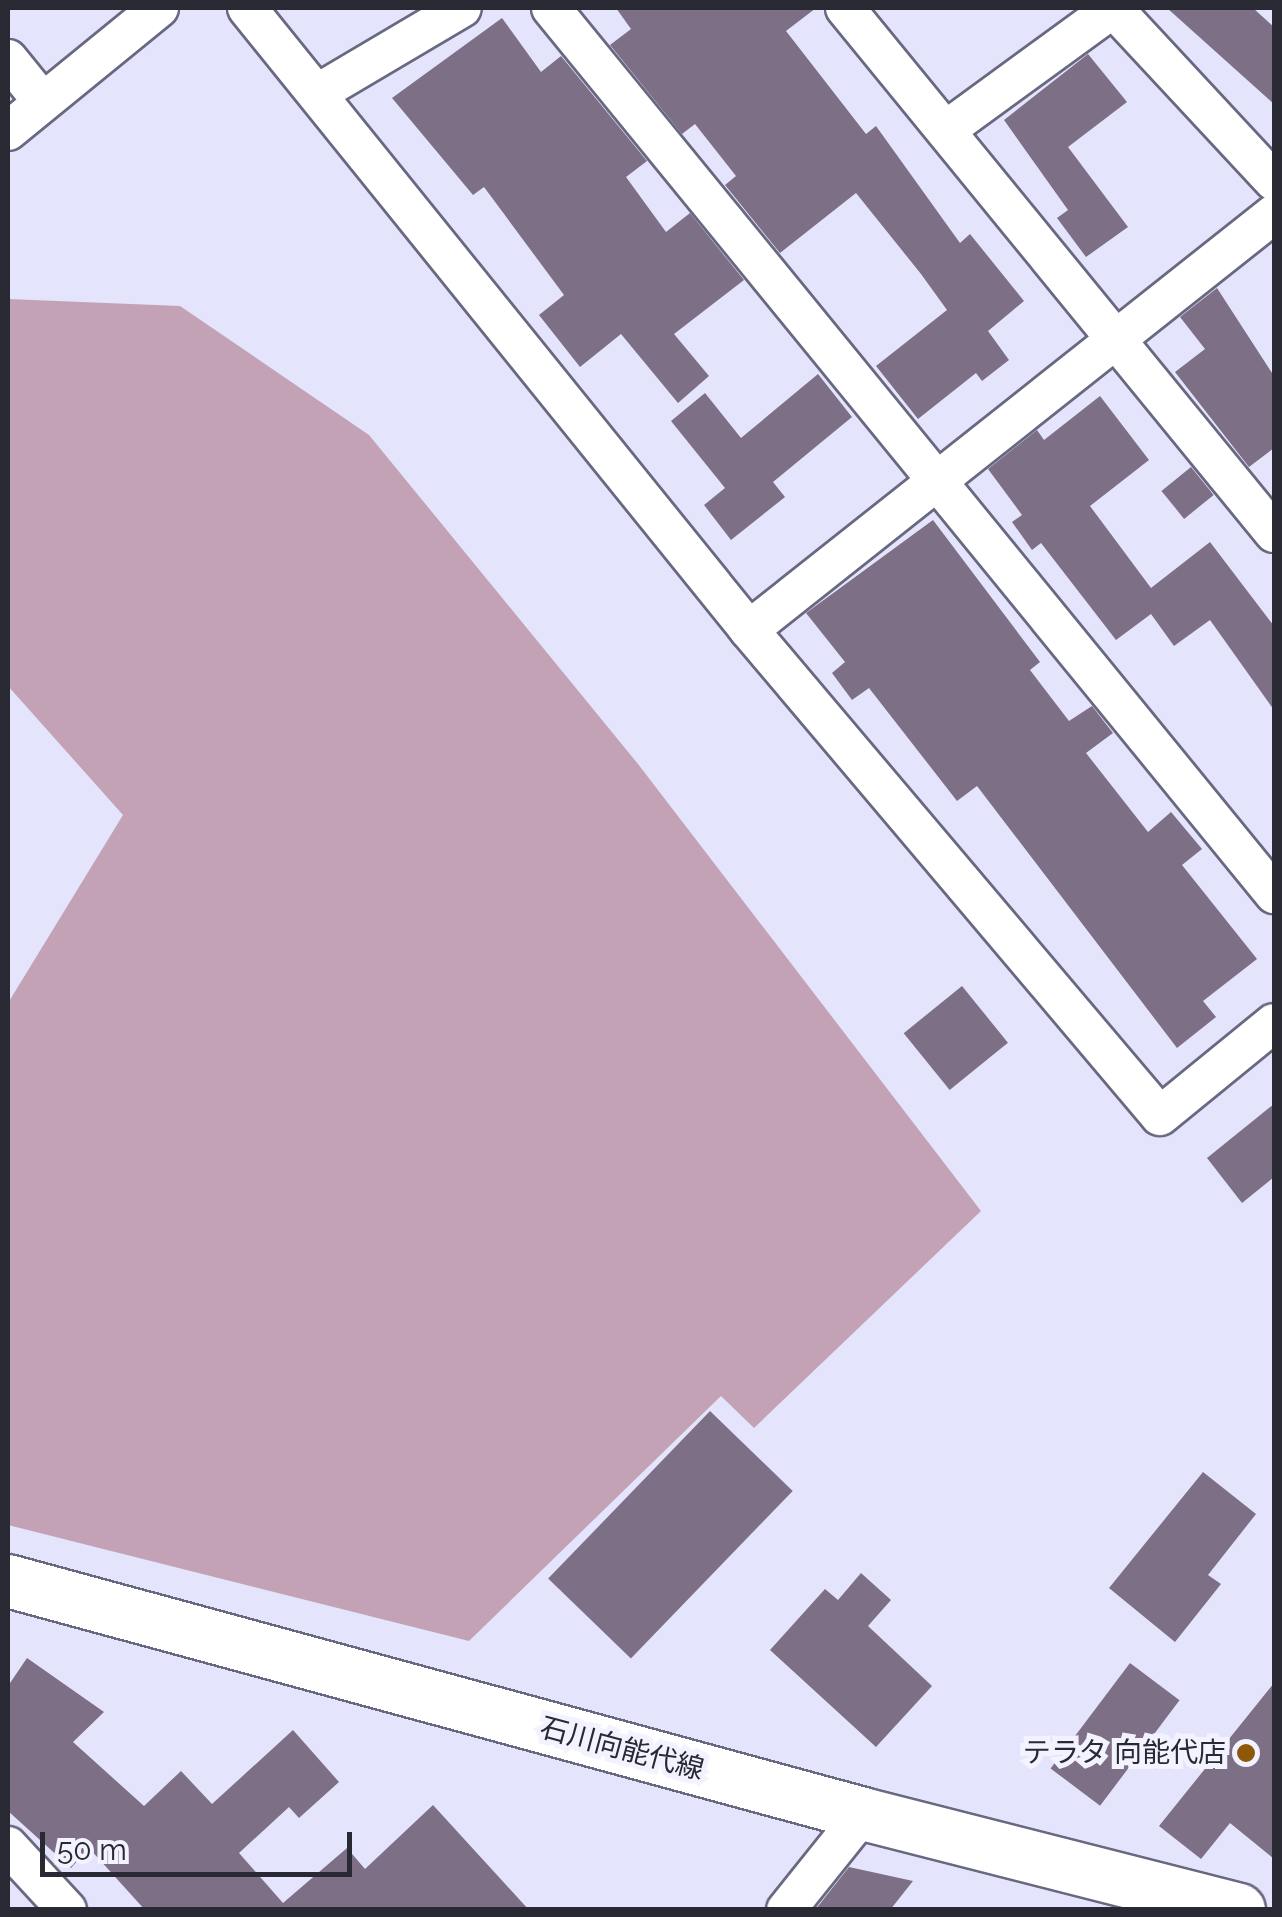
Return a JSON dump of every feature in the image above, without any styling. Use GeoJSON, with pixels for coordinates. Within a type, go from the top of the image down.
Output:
{"type":"FeatureCollection","features":[{"type":"Feature","properties":{"kind":"main road","name":"石川向能代線"},"geometry":{"type":"LineString","coordinates":[[8,1580],[1218,1907]]}},
{"type":"Feature","properties":{"kind":"street"},"geometry":{"type":"LineString","coordinates":[[8,131],[158,8]]}},
{"type":"Feature","properties":{"kind":"street"},"geometry":{"type":"LineString","coordinates":[[247,8],[749,630],[1160,1116],[1274,1024]]}},
{"type":"Feature","properties":{"kind":"street"},"geometry":{"type":"LineString","coordinates":[[318,93],[462,8]]}},
{"type":"Feature","properties":{"kind":"street"},"geometry":{"type":"LineString","coordinates":[[551,8],[1274,894]]}},
{"type":"Feature","properties":{"kind":"street"},"geometry":{"type":"LineString","coordinates":[[845,8],[1274,533]]}},
{"type":"Feature","properties":{"kind":"street"},"geometry":{"type":"LineString","coordinates":[[946,130],[1113,8],[1274,182]]}},
{"type":"Feature","properties":{"kind":"street"},"geometry":{"type":"LineString","coordinates":[[8,60],[43,102]]}},
{"type":"Feature","properties":{"kind":"street"},"geometry":{"type":"LineString","coordinates":[[749,630],[936,476],[1274,214]]}},
{"type":"Feature","properties":{"kind":"street"},"geometry":{"type":"LineString","coordinates":[[786,1910],[863,1814]]}},
{"type":"Feature","properties":{"kind":"street"},"geometry":{"type":"LineString","coordinates":[[8,1846],[46,1902]]}},
{"type":"Feature","properties":{"kind":"shaded area"},"geometry":{"type":"Polygon","coordinates":[[[8,299],[180,306],[369,435],[638,764],[981,1211],[754,1428],[721,1396],[469,1641],[8,1525],[8,1003],[123,815],[8,686],[8,299]]]}},
{"type":"Feature","properties":{"kind":"building"},"geometry":{"type":"Polygon","coordinates":[[[616,8],[816,8],[786,31],[866,134],[876,126],[960,243],[970,234],[1024,301],[988,331],[1009,360],[982,381],[976,373],[918,419],[876,366],[947,310],[921,274],[856,193],[780,253],[725,185],[736,176],[695,124],[682,134],[610,45],[631,29],[616,8]]]}},
{"type":"Feature","properties":{"kind":"building"},"geometry":{"type":"Polygon","coordinates":[[[1167,8],[1253,8],[1274,27],[1274,104],[1167,8]]]}},
{"type":"Feature","properties":{"kind":"building"},"geometry":{"type":"Polygon","coordinates":[[[502,18],[541,72],[561,56],[647,161],[626,177],[666,232],[690,213],[744,280],[674,334],[709,376],[678,403],[621,334],[580,367],[539,315],[564,295],[484,187],[473,195],[392,98],[502,18]]]}},
{"type":"Feature","properties":{"kind":"building"},"geometry":{"type":"Polygon","coordinates":[[[1088,54],[1127,102],[1068,147],[1128,227],[1086,257],[1057,218],[1068,210],[1004,120],[1088,54]]]}},
{"type":"Feature","properties":{"kind":"building"},"geometry":{"type":"Polygon","coordinates":[[[1217,288],[1274,376],[1274,448],[1249,467],[1175,372],[1205,349],[1180,317],[1217,288]]]}},
{"type":"Feature","properties":{"kind":"building"},"geometry":{"type":"Polygon","coordinates":[[[818,374],[852,417],[773,482],[785,497],[731,540],[704,505],[725,488],[671,421],[705,393],[741,438],[818,374]]]}},
{"type":"Feature","properties":{"kind":"building"},"geometry":{"type":"Polygon","coordinates":[[[1100,396],[1149,460],[1090,506],[1151,588],[1210,542],[1274,626],[1274,710],[1210,620],[1174,646],[1151,614],[1116,640],[1041,543],[1032,550],[1012,522],[1022,515],[988,469],[1037,430],[1044,440],[1100,396]]]}},
{"type":"Feature","properties":{"kind":"building"},"geometry":{"type":"Polygon","coordinates":[[[1191,467],[1214,495],[1184,519],[1161,491],[1191,467]]]}},
{"type":"Feature","properties":{"kind":"building"},"geometry":{"type":"Polygon","coordinates":[[[933,520],[1040,662],[1030,670],[1069,721],[1092,706],[1113,733],[1086,753],[1148,832],[1171,812],[1202,849],[1182,865],[1257,959],[1203,1001],[1216,1017],[1177,1048],[977,786],[957,801],[869,688],[852,700],[832,673],[845,662],[806,613],[933,520]]]}},
{"type":"Feature","properties":{"kind":"building"},"geometry":{"type":"Polygon","coordinates":[[[962,986],[1008,1043],[950,1090],[904,1033],[962,986]]]}},
{"type":"Feature","properties":{"kind":"building"},"geometry":{"type":"Polygon","coordinates":[[[1274,1104],[1274,1177],[1242,1203],[1207,1158],[1274,1104]]]}},
{"type":"Feature","properties":{"kind":"building"},"geometry":{"type":"Polygon","coordinates":[[[710,1411],[793,1491],[631,1658],[548,1579],[710,1411]]]}},
{"type":"Feature","properties":{"kind":"building"},"geometry":{"type":"Polygon","coordinates":[[[1203,1472],[1256,1514],[1208,1575],[1221,1584],[1175,1642],[1109,1588],[1203,1472]]]}},
{"type":"Feature","properties":{"kind":"building"},"geometry":{"type":"Polygon","coordinates":[[[861,1573],[891,1600],[868,1626],[932,1686],[876,1747],[770,1650],[825,1589],[838,1600],[861,1573]]]}},
{"type":"Feature","properties":{"kind":"building"},"geometry":{"type":"Polygon","coordinates":[[[27,1658],[104,1712],[73,1742],[144,1806],[181,1771],[212,1804],[293,1730],[339,1782],[299,1818],[289,1807],[239,1853],[283,1903],[347,1848],[365,1869],[433,1805],[529,1910],[145,1910],[89,1848],[71,1868],[8,1811],[8,1686],[27,1658]]]}},
{"type":"Feature","properties":{"kind":"building"},"geometry":{"type":"Polygon","coordinates":[[[1130,1663],[1180,1700],[1100,1806],[1051,1768],[1130,1663]]]}},
{"type":"Feature","properties":{"kind":"building","name":"テラタ 向能代店"},"geometry":{"type":"Polygon","coordinates":[[[1274,1683],[1274,1859],[1230,1823],[1201,1859],[1159,1826],[1274,1683]]]}},
{"type":"Feature","properties":{"kind":"building"},"geometry":{"type":"Polygon","coordinates":[[[849,1867],[913,1881],[890,1910],[815,1910],[849,1867]]]}},
{"type":"Feature","properties":{"kind":"place","name":"テラタ 向能代店"},"geometry":{"type":"Point","coordinates":[1246,1753]}}]}
